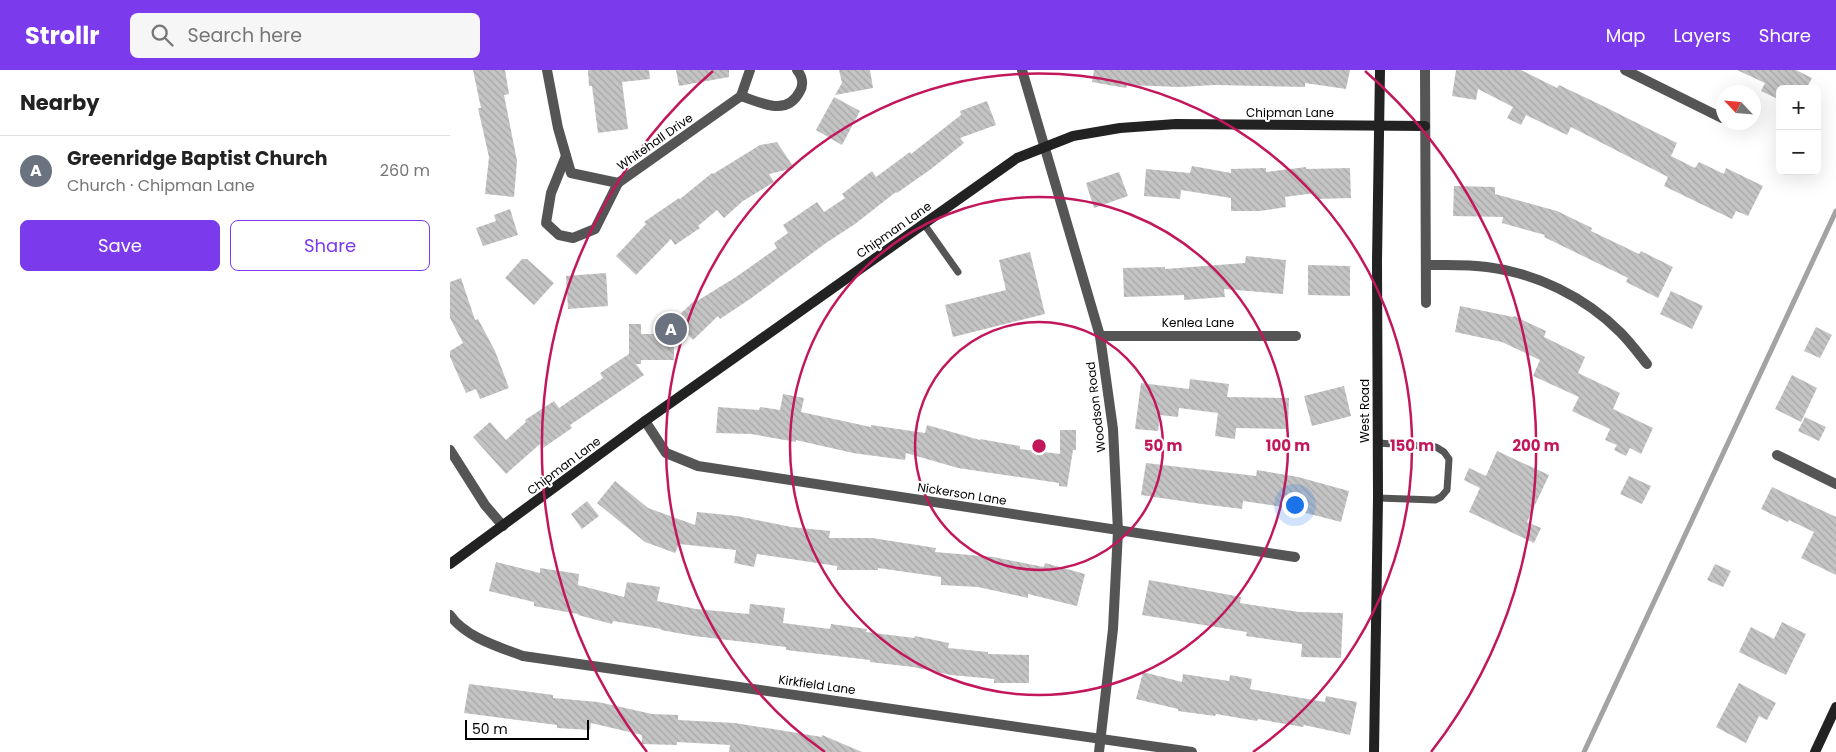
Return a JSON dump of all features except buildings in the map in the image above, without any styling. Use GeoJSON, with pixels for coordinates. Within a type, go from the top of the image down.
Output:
{"type":"FeatureCollection","features":[{"type":"Feature","properties":{"kind":"street","name":"Whitehall Drive"},"geometry":{"type":"LineString","coordinates":[[547,70],[557,122],[571,173],[618,183],[741,96]]}},
{"type":"Feature","properties":{"kind":"street"},"geometry":{"type":"LineString","coordinates":[[750,70],[741,96],[769,105],[783,107],[796,99],[802,87],[801,75],[797,70]]}},
{"type":"Feature","properties":{"kind":"street","name":"Woodson Road"},"geometry":{"type":"LineString","coordinates":[[1022,70],[1100,336],[1113,429],[1118,531],[1113,629],[1099,752]]}},
{"type":"Feature","properties":{"kind":"street","name":"West Road"},"geometry":{"type":"LineString","coordinates":[[1374,752],[1378,498],[1377,261],[1381,126],[1380,70]]}},
{"type":"Feature","properties":{"kind":"street"},"geometry":{"type":"LineString","coordinates":[[1425,70],[1426,303]]}},
{"type":"Feature","properties":{"kind":"street"},"geometry":{"type":"LineString","coordinates":[[1625,70],[1716,115]]}},
{"type":"Feature","properties":{"kind":"street","name":"Chipman Lane"},"geometry":{"type":"LineString","coordinates":[[450,564],[645,421],[1017,158],[1073,136],[1130,127],[1176,124],[1425,126]]}},
{"type":"Feature","properties":{"kind":"street"},"geometry":{"type":"LineString","coordinates":[[566,156],[552,192],[546,223],[559,235],[573,238],[595,229],[618,183]]}},
{"type":"Feature","properties":{"kind":"street"},"geometry":{"type":"LineString","coordinates":[[1426,265],[1488,267],[1525,275],[1555,287],[1587,304],[1620,332],[1647,364]]}},
{"type":"Feature","properties":{"kind":"street","name":"Kenlea Lane"},"geometry":{"type":"LineString","coordinates":[[1100,336],[1296,336]]}},
{"type":"Feature","properties":{"kind":"street","name":"Nickerson Lane"},"geometry":{"type":"LineString","coordinates":[[645,421],[666,453],[698,466],[1295,557]]}},
{"type":"Feature","properties":{"kind":"street"},"geometry":{"type":"LineString","coordinates":[[450,450],[485,505],[503,526]]}},
{"type":"Feature","properties":{"kind":"street"},"geometry":{"type":"LineString","coordinates":[[1777,455],[1836,484]]}},
{"type":"Feature","properties":{"kind":"street","name":"Kirkfield Lane"},"geometry":{"type":"LineString","coordinates":[[450,615],[454,621],[486,643],[523,656],[1192,752]]}},
{"type":"Feature","properties":{"kind":"street"},"geometry":{"type":"LineString","coordinates":[[1815,752],[1836,707]]}},
{"type":"Feature","properties":{"kind":"lane"},"geometry":{"type":"LineString","coordinates":[[924,224],[958,272]]}},
{"type":"Feature","properties":{"kind":"lane"},"geometry":{"type":"LineString","coordinates":[[1378,442],[1436,447],[1444,452],[1449,459],[1446,490],[1441,497],[1435,500],[1378,498]]}},
{"type":"Feature","properties":{"kind":"waterway"},"geometry":{"type":"LineString","coordinates":[[1584,752],[1836,211]]}},
{"type":"Feature","properties":{"kind":"place","name":"Greenridge Baptist Church"},"geometry":{"type":"Point","coordinates":[671,329]}}]}
